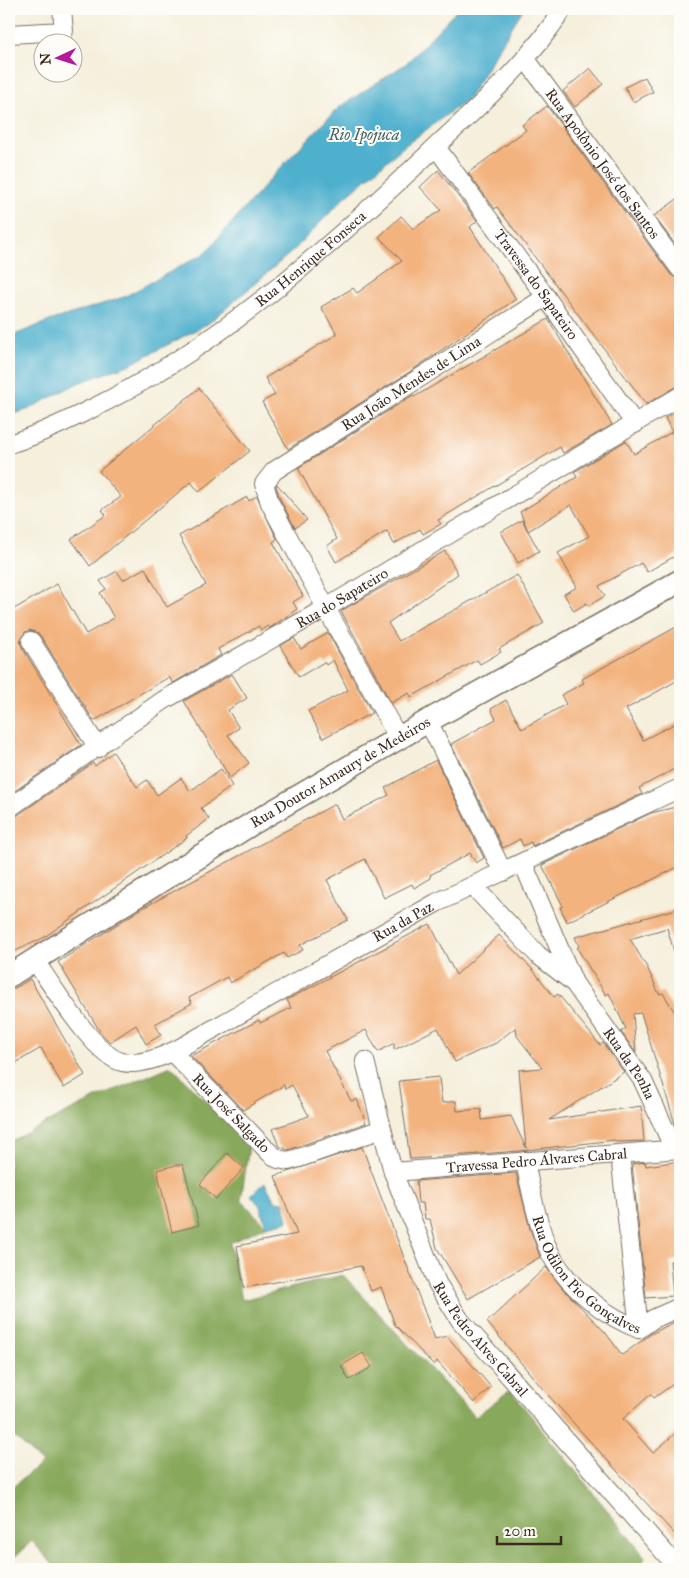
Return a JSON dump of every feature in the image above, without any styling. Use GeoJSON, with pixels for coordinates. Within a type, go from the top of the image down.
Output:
{"type":"FeatureCollection","features":[{"type":"Feature","properties":{"kind":"street"},"geometry":{"type":"LineString","coordinates":[[9,34],[64,31],[62,9]]}},
{"type":"Feature","properties":{"kind":"street","name":"Rua Henrique Fonseca"},"geometry":{"type":"LineString","coordinates":[[9,444],[64,422],[135,388],[262,301],[320,254],[503,83],[549,31],[563,9]]}},
{"type":"Feature","properties":{"kind":"street","name":"Rua Apolônio José dos Santos"},"geometry":{"type":"LineString","coordinates":[[525,58],[680,269]]}},
{"type":"Feature","properties":{"kind":"street","name":"Travessa do Sapateiro"},"geometry":{"type":"LineString","coordinates":[[436,147],[546,297],[635,424]]}},
{"type":"Feature","properties":{"kind":"street","name":"Rua João Mendes de Lima"},"geometry":{"type":"LineString","coordinates":[[326,608],[264,490],[266,480],[274,471],[546,297]]}},
{"type":"Feature","properties":{"kind":"street","name":"Rua do Sapateiro"},"geometry":{"type":"LineString","coordinates":[[9,808],[98,748],[164,700],[326,608],[680,396]]}},
{"type":"Feature","properties":{"kind":"street","name":"Rua Doutor Amaury de Medeiros"},"geometry":{"type":"LineString","coordinates":[[9,976],[253,823],[428,721],[680,581]]}},
{"type":"Feature","properties":{"kind":"street"},"geometry":{"type":"LineString","coordinates":[[326,608],[399,739]]}},
{"type":"Feature","properties":{"kind":"street"},"geometry":{"type":"LineString","coordinates":[[31,641],[98,748]]}},
{"type":"Feature","properties":{"kind":"street"},"geometry":{"type":"LineString","coordinates":[[428,721],[503,872]]}},
{"type":"Feature","properties":{"kind":"street","name":"Rua da Paz"},"geometry":{"type":"LineString","coordinates":[[35,961],[79,1023],[97,1044],[111,1058],[132,1064],[172,1052],[410,917],[680,788]]}},
{"type":"Feature","properties":{"kind":"street","name":"Rua da Penha"},"geometry":{"type":"LineString","coordinates":[[523,863],[574,983],[643,1081],[677,1149]]}},
{"type":"Feature","properties":{"kind":"street","name":"Rua da Penha"},"geometry":{"type":"LineString","coordinates":[[473,886],[538,955],[574,983]]}},
{"type":"Feature","properties":{"kind":"street","name":"Rua José Salgado"},"geometry":{"type":"LineString","coordinates":[[172,1052],[258,1143],[278,1159],[294,1159],[382,1129]]}},
{"type":"Feature","properties":{"kind":"street","name":"Rua Pedro Alves Cabral"},"geometry":{"type":"LineString","coordinates":[[365,1061],[393,1172],[437,1283],[460,1320],[679,1569]]}},
{"type":"Feature","properties":{"kind":"street","name":"Travessa Pedro Álvares Cabral"},"geometry":{"type":"LineString","coordinates":[[393,1172],[677,1149]]}},
{"type":"Feature","properties":{"kind":"street","name":"Rua Odilon Pio Gonçalves"},"geometry":{"type":"LineString","coordinates":[[525,1161],[542,1231],[554,1260],[578,1290],[624,1323],[639,1329],[620,1154]]}},
{"type":"Feature","properties":{"kind":"street"},"geometry":{"type":"LineString","coordinates":[[639,1329],[653,1319],[680,1307]]}},
{"type":"Feature","properties":{"kind":"green space"},"geometry":{"type":"Polygon","coordinates":[[[171,1066],[249,1146],[241,1200],[266,1226],[230,1243],[242,1300],[343,1275],[475,1417],[510,1390],[645,1557],[639,1569],[57,1569],[32,1541],[9,1562],[9,1490],[42,1463],[9,1432],[9,1142],[94,1099],[171,1066]]]}},
{"type":"Feature","properties":{"kind":"water","name":"Rio Ipojuca"},"geometry":{"type":"Polygon","coordinates":[[[458,9],[523,9],[468,99],[403,147],[344,198],[295,249],[209,323],[131,364],[78,383],[27,410],[9,415],[9,337],[52,320],[124,297],[205,253],[282,166],[338,108],[407,63],[458,9]]]}},
{"type":"Feature","properties":{"kind":"water"},"geometry":{"type":"Polygon","coordinates":[[[265,1183],[275,1201],[284,1202],[288,1221],[266,1226],[260,1206],[251,1195],[265,1183]]]}},
{"type":"Feature","properties":{"kind":"building"},"geometry":{"type":"Polygon","coordinates":[[[590,68],[603,84],[575,107],[563,91],[590,68]]]}},
{"type":"Feature","properties":{"kind":"building"},"geometry":{"type":"Polygon","coordinates":[[[645,77],[653,92],[633,102],[625,87],[645,77]]]}},
{"type":"Feature","properties":{"kind":"building"},"geometry":{"type":"Polygon","coordinates":[[[547,106],[671,275],[680,279],[680,385],[646,404],[497,207],[495,209],[468,173],[526,130],[522,125],[547,106]]]}},
{"type":"Feature","properties":{"kind":"building"},"geometry":{"type":"Polygon","coordinates":[[[438,170],[477,221],[470,227],[516,299],[408,373],[288,449],[262,402],[275,395],[265,378],[337,334],[321,307],[353,288],[357,293],[402,261],[379,237],[401,216],[413,229],[441,210],[420,187],[438,170]]]}},
{"type":"Feature","properties":{"kind":"building"},"geometry":{"type":"Polygon","coordinates":[[[680,197],[680,251],[654,216],[680,197]]]}},
{"type":"Feature","properties":{"kind":"building"},"geometry":{"type":"Polygon","coordinates":[[[548,319],[612,425],[563,453],[560,447],[438,520],[441,524],[423,534],[420,529],[394,544],[387,531],[336,562],[327,546],[337,539],[298,468],[413,395],[414,397],[548,319]]]}},
{"type":"Feature","properties":{"kind":"building"},"geometry":{"type":"Polygon","coordinates":[[[199,388],[250,451],[199,492],[191,482],[90,566],[71,539],[106,515],[102,510],[121,497],[99,471],[199,388]]]}},
{"type":"Feature","properties":{"kind":"building"},"geometry":{"type":"Polygon","coordinates":[[[680,408],[680,553],[647,572],[641,563],[599,586],[605,596],[588,606],[587,603],[574,611],[564,594],[577,587],[558,553],[589,536],[571,505],[528,531],[520,512],[577,477],[574,472],[626,441],[634,454],[672,432],[665,418],[680,408]]]}},
{"type":"Feature","properties":{"kind":"building"},"geometry":{"type":"Polygon","coordinates":[[[277,484],[307,520],[295,528],[280,499],[277,484]]]}},
{"type":"Feature","properties":{"kind":"building"},"geometry":{"type":"Polygon","coordinates":[[[257,496],[277,539],[273,542],[303,596],[293,602],[297,609],[270,628],[268,626],[261,630],[259,626],[218,649],[221,655],[173,683],[169,677],[94,721],[40,635],[31,630],[25,632],[20,641],[22,647],[81,745],[9,795],[9,612],[57,584],[86,634],[114,618],[100,593],[106,589],[100,581],[117,571],[123,580],[145,568],[167,607],[206,585],[179,536],[247,497],[249,501],[257,496]]]}},
{"type":"Feature","properties":{"kind":"building"},"geometry":{"type":"Polygon","coordinates":[[[522,520],[539,551],[518,563],[501,532],[522,520]]]}},
{"type":"Feature","properties":{"kind":"building"},"geometry":{"type":"Polygon","coordinates":[[[445,551],[458,574],[388,623],[399,641],[517,575],[544,623],[499,649],[501,652],[480,664],[477,660],[411,697],[409,693],[391,703],[341,611],[445,551]]]}},
{"type":"Feature","properties":{"kind":"building"},"geometry":{"type":"Polygon","coordinates":[[[680,625],[680,679],[626,709],[643,740],[680,721],[680,766],[639,788],[642,794],[532,846],[531,842],[523,846],[520,839],[503,848],[451,744],[496,719],[491,709],[506,700],[522,729],[566,704],[561,695],[584,683],[582,679],[680,625]]]}},
{"type":"Feature","properties":{"kind":"building"},"geometry":{"type":"Polygon","coordinates":[[[328,633],[372,713],[323,738],[308,711],[348,690],[333,660],[326,665],[324,662],[299,677],[280,646],[294,638],[301,649],[328,633]]]}},
{"type":"Feature","properties":{"kind":"building"},"geometry":{"type":"Polygon","coordinates":[[[232,674],[247,698],[228,710],[239,728],[228,735],[249,763],[230,778],[184,701],[232,674]]]}},
{"type":"Feature","properties":{"kind":"building"},"geometry":{"type":"Polygon","coordinates":[[[113,752],[137,787],[147,780],[157,795],[181,778],[190,791],[221,769],[232,786],[201,808],[209,819],[186,836],[187,838],[43,938],[9,954],[9,818],[15,817],[93,763],[95,766],[113,752]]]}},
{"type":"Feature","properties":{"kind":"building"},"geometry":{"type":"Polygon","coordinates":[[[436,760],[484,858],[476,863],[470,853],[430,875],[431,878],[414,888],[412,884],[384,898],[365,859],[327,880],[348,920],[300,945],[303,950],[287,958],[284,953],[230,983],[227,977],[189,998],[192,1003],[155,1024],[161,1035],[146,1044],[136,1025],[110,1042],[101,1033],[58,962],[141,909],[335,804],[342,819],[389,795],[385,788],[436,760]]]}},
{"type":"Feature","properties":{"kind":"building"},"geometry":{"type":"Polygon","coordinates":[[[680,806],[680,866],[567,922],[560,907],[563,906],[542,865],[651,813],[680,806]]]}},
{"type":"Feature","properties":{"kind":"building"},"geometry":{"type":"Polygon","coordinates":[[[680,908],[680,958],[676,958],[667,928],[630,939],[648,969],[659,994],[663,993],[680,1021],[680,1127],[676,1127],[641,1013],[633,1014],[636,1053],[621,1032],[626,1029],[609,993],[606,995],[577,948],[579,946],[575,937],[680,908]]]}},
{"type":"Feature","properties":{"kind":"building"},"geometry":{"type":"Polygon","coordinates":[[[430,924],[456,975],[499,935],[534,971],[554,997],[558,994],[600,1045],[603,1043],[624,1072],[549,1120],[641,1106],[644,1141],[616,1142],[615,1140],[519,1151],[410,1159],[399,1081],[439,1077],[442,1103],[456,1101],[457,1111],[481,1109],[482,1120],[511,1116],[526,1148],[519,1070],[542,1068],[517,1036],[516,1027],[496,1043],[455,1062],[438,1028],[394,1050],[394,1043],[378,1052],[366,1030],[325,1051],[351,1101],[357,1099],[366,1123],[288,1150],[279,1146],[272,1129],[309,1116],[292,1085],[285,1089],[284,1085],[243,1110],[191,1056],[259,1020],[260,1023],[291,1008],[287,1000],[430,924]]]}},
{"type":"Feature","properties":{"kind":"building"},"geometry":{"type":"Polygon","coordinates":[[[30,979],[85,1075],[64,1088],[41,1048],[9,1067],[9,992],[30,979]]]}},
{"type":"Feature","properties":{"kind":"building"},"geometry":{"type":"Polygon","coordinates":[[[362,1147],[435,1339],[447,1336],[491,1387],[474,1403],[437,1361],[434,1365],[395,1325],[381,1287],[371,1291],[361,1266],[244,1288],[237,1246],[297,1234],[275,1176],[362,1147]]]}},
{"type":"Feature","properties":{"kind":"building"},"geometry":{"type":"Polygon","coordinates":[[[227,1153],[244,1168],[216,1199],[200,1184],[227,1153]]]}},
{"type":"Feature","properties":{"kind":"building"},"geometry":{"type":"Polygon","coordinates":[[[680,1161],[680,1260],[670,1261],[673,1296],[646,1298],[632,1164],[645,1162],[646,1166],[680,1161]]]}},
{"type":"Feature","properties":{"kind":"building"},"geometry":{"type":"Polygon","coordinates":[[[183,1165],[199,1225],[172,1232],[157,1170],[183,1165]]]}},
{"type":"Feature","properties":{"kind":"building"},"geometry":{"type":"Polygon","coordinates":[[[516,1173],[530,1229],[540,1257],[468,1299],[437,1248],[430,1219],[425,1219],[423,1203],[418,1203],[416,1181],[516,1173]]]}},
{"type":"Feature","properties":{"kind":"building"},"geometry":{"type":"Polygon","coordinates":[[[546,1267],[563,1289],[605,1332],[622,1355],[651,1334],[680,1319],[680,1379],[654,1398],[651,1394],[623,1419],[653,1453],[680,1429],[680,1540],[547,1394],[487,1322],[546,1267]]]}},
{"type":"Feature","properties":{"kind":"building"},"geometry":{"type":"Polygon","coordinates":[[[363,1353],[372,1367],[349,1380],[341,1366],[363,1353]]]}}]}
